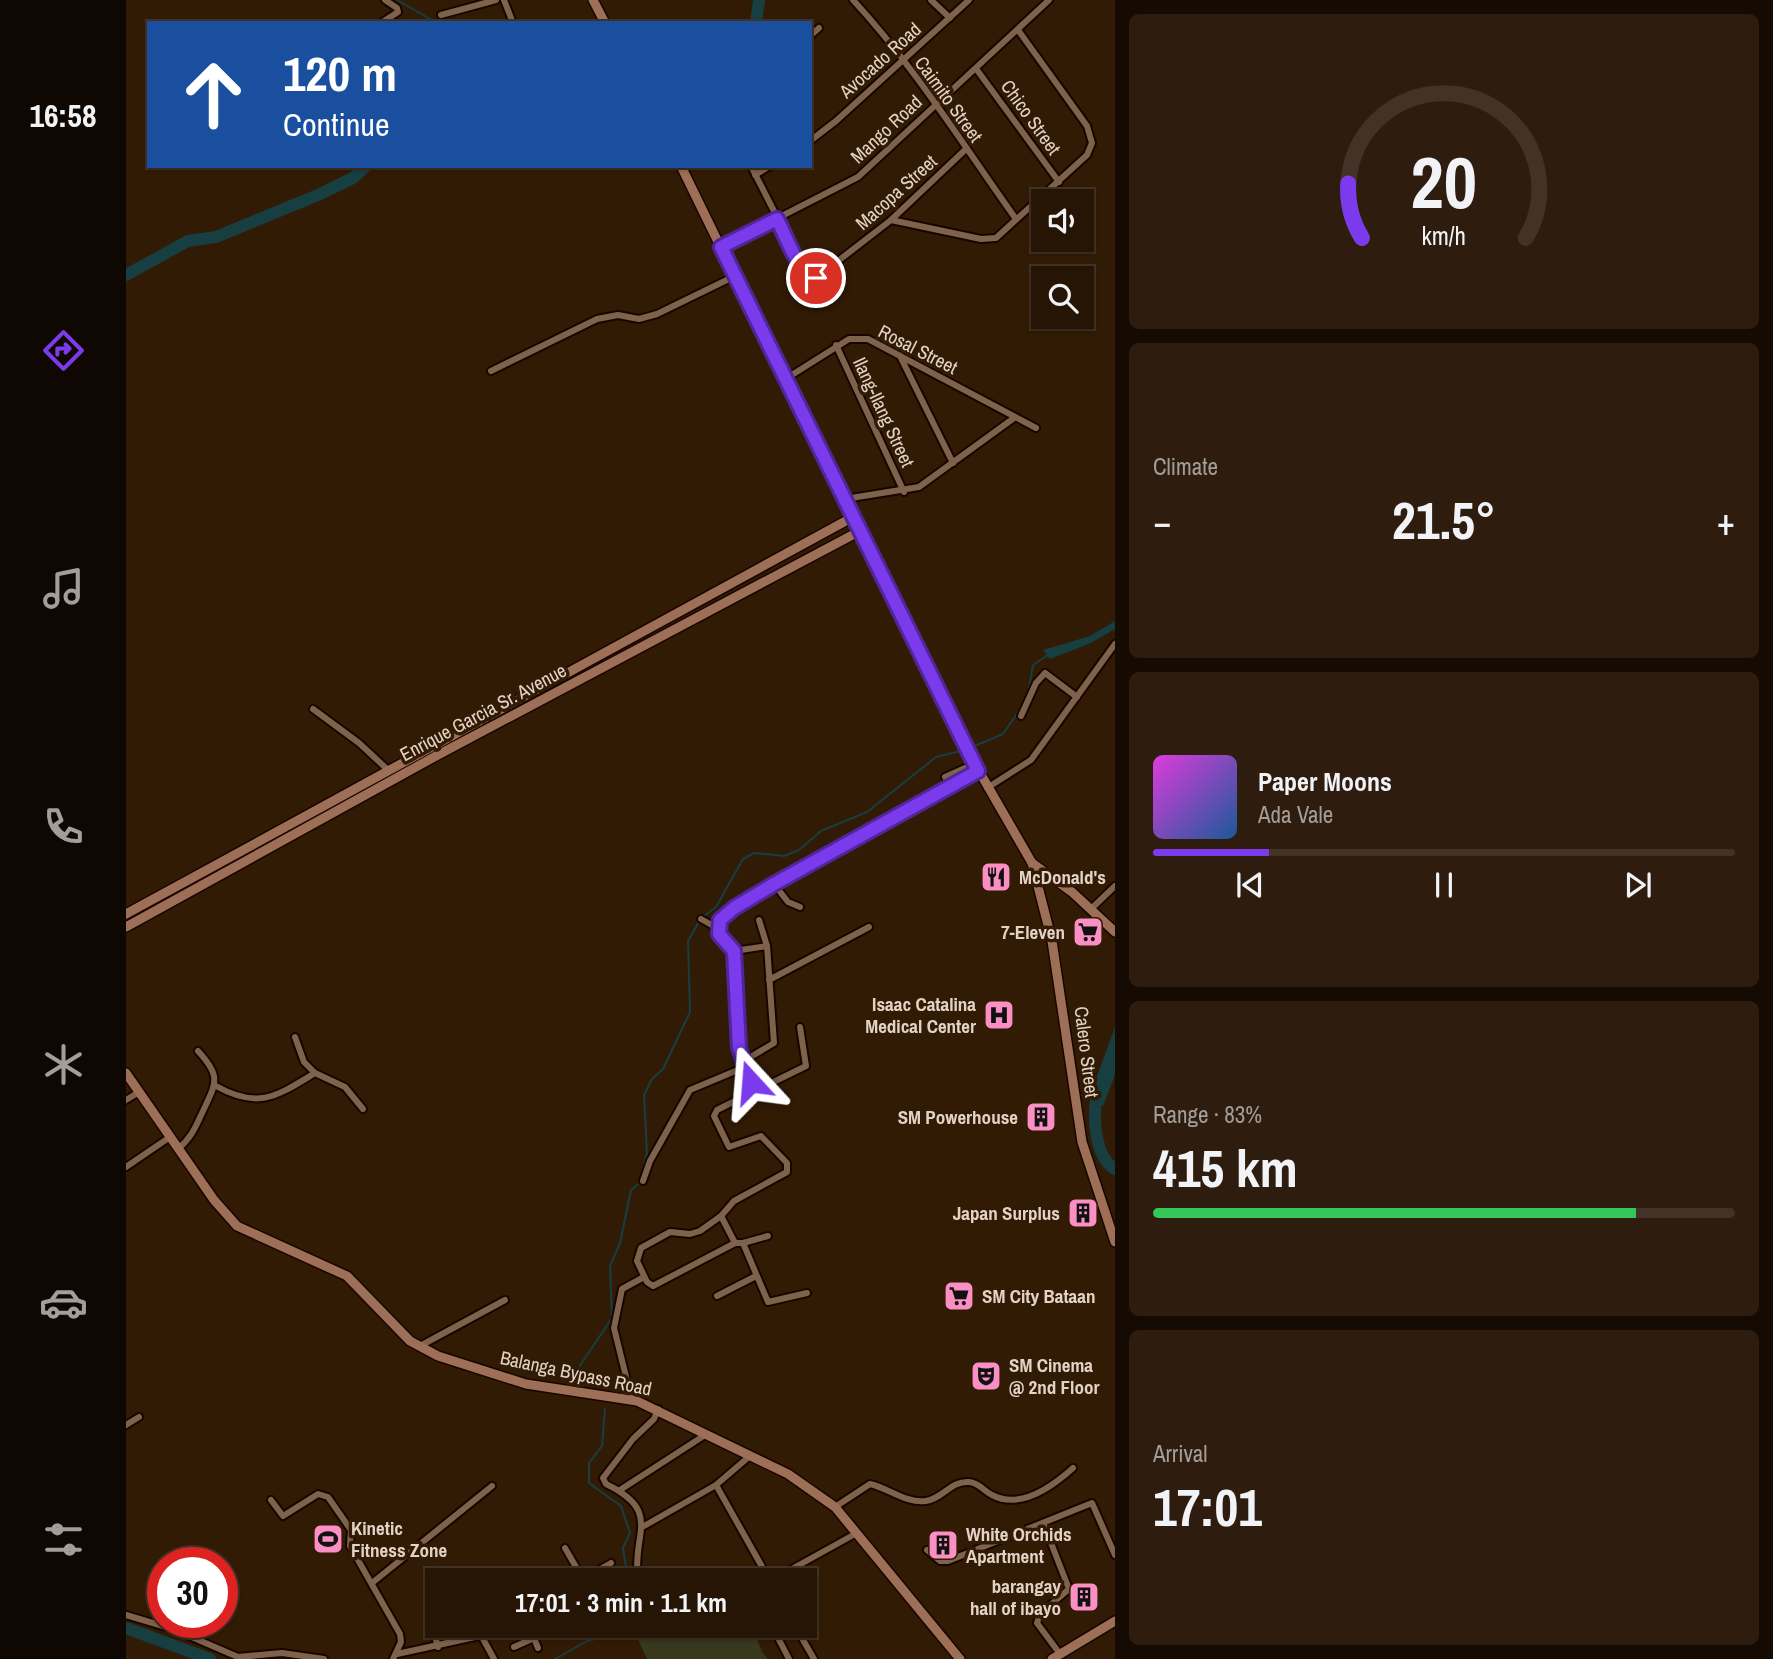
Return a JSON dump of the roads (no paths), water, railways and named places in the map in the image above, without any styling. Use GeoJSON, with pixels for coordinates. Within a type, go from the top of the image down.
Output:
{"type":"FeatureCollection","features":[{"type":"Feature","properties":{"kind":"main road"},"geometry":{"type":"LineString","coordinates":[[593,0],[604,21]]}},
{"type":"Feature","properties":{"kind":"main road"},"geometry":{"type":"LineString","coordinates":[[682,168],[987,788],[1032,863],[1091,909],[1115,932]]}},
{"type":"Feature","properties":{"kind":"main road","name":"Enrique Garcia Sr. Avenue"},"geometry":{"type":"LineString","coordinates":[[126,914],[853,517]]}},
{"type":"Feature","properties":{"kind":"main road","name":"Enrique Garcia Sr. Avenue"},"geometry":{"type":"LineString","coordinates":[[126,928],[436,756],[860,531]]}},
{"type":"Feature","properties":{"kind":"main road"},"geometry":{"type":"LineString","coordinates":[[430,747],[436,756]]}},
{"type":"Feature","properties":{"kind":"main road","name":"Calero Street"},"geometry":{"type":"LineString","coordinates":[[1032,863],[1052,941],[1082,1142],[1115,1242]]}},
{"type":"Feature","properties":{"kind":"main road","name":"Balanga Bypass Road"},"geometry":{"type":"LineString","coordinates":[[126,1073],[214,1200],[237,1226],[347,1276],[400,1332],[438,1356],[526,1384],[632,1401],[658,1409],[705,1435],[788,1474],[835,1507],[960,1659]]}},
{"type":"Feature","properties":{"kind":"main road"},"geometry":{"type":"LineString","coordinates":[[1056,1657],[1115,1620]]}},
{"type":"Feature","properties":{"kind":"street"},"geometry":{"type":"LineString","coordinates":[[384,21],[398,12],[397,8],[385,0]]}},
{"type":"Feature","properties":{"kind":"street"},"geometry":{"type":"LineString","coordinates":[[442,15],[496,0]]}},
{"type":"Feature","properties":{"kind":"street"},"geometry":{"type":"LineString","coordinates":[[504,0],[512,21]]}},
{"type":"Feature","properties":{"kind":"street","name":"Caimito Street"},"geometry":{"type":"LineString","coordinates":[[853,0],[936,103],[1016,219]]}},
{"type":"Feature","properties":{"kind":"street"},"geometry":{"type":"LineString","coordinates":[[931,0],[950,18]]}},
{"type":"Feature","properties":{"kind":"street","name":"Avocado Road"},"geometry":{"type":"LineString","coordinates":[[812,139],[836,121],[969,0]]}},
{"type":"Feature","properties":{"kind":"street","name":"Mango Road"},"geometry":{"type":"LineString","coordinates":[[721,247],[858,177],[936,103],[977,70],[1049,0]]}},
{"type":"Feature","properties":{"kind":"street"},"geometry":{"type":"LineString","coordinates":[[812,34],[819,28]]}},
{"type":"Feature","properties":{"kind":"street"},"geometry":{"type":"LineString","coordinates":[[891,220],[989,239],[1002,235],[1087,155],[1091,135],[1018,30]]}},
{"type":"Feature","properties":{"kind":"street","name":"Chico Street"},"geometry":{"type":"LineString","coordinates":[[977,70],[1059,182]]}},
{"type":"Feature","properties":{"kind":"street","name":"Macopa Street"},"geometry":{"type":"LineString","coordinates":[[752,168],[801,264],[810,276],[816,278],[891,220],[966,149]]}},
{"type":"Feature","properties":{"kind":"street"},"geometry":{"type":"LineString","coordinates":[[755,175],[767,168]]}},
{"type":"Feature","properties":{"kind":"street"},"geometry":{"type":"LineString","coordinates":[[491,371],[597,319],[618,315],[639,319],[657,314],[735,276]]}},
{"type":"Feature","properties":{"kind":"street","name":"Rosal Street"},"geometry":{"type":"LineString","coordinates":[[787,378],[849,338],[868,339],[1036,428]]}},
{"type":"Feature","properties":{"kind":"street","name":"Ilang-Ilang Street"},"geometry":{"type":"LineString","coordinates":[[836,345],[904,492]]}},
{"type":"Feature","properties":{"kind":"street"},"geometry":{"type":"LineString","coordinates":[[900,356],[953,463]]}},
{"type":"Feature","properties":{"kind":"street"},"geometry":{"type":"LineString","coordinates":[[845,499],[904,492],[927,484],[1014,418]]}},
{"type":"Feature","properties":{"kind":"street"},"geometry":{"type":"LineString","coordinates":[[987,788],[1031,760],[1115,644]]}},
{"type":"Feature","properties":{"kind":"street"},"geometry":{"type":"LineString","coordinates":[[1021,716],[1036,683],[1045,673],[1077,697]]}},
{"type":"Feature","properties":{"kind":"street"},"geometry":{"type":"LineString","coordinates":[[313,709],[359,743],[388,770]]}},
{"type":"Feature","properties":{"kind":"street"},"geometry":{"type":"LineString","coordinates":[[945,777],[971,759]]}},
{"type":"Feature","properties":{"kind":"street"},"geometry":{"type":"LineString","coordinates":[[717,928],[726,913],[971,759]]}},
{"type":"Feature","properties":{"kind":"street"},"geometry":{"type":"LineString","coordinates":[[774,884],[788,902],[800,907]]}},
{"type":"Feature","properties":{"kind":"street"},"geometry":{"type":"LineString","coordinates":[[1091,909],[1115,886]]}},
{"type":"Feature","properties":{"kind":"street"},"geometry":{"type":"LineString","coordinates":[[701,919],[717,928],[721,939],[734,951],[743,1064],[755,1091]]}},
{"type":"Feature","properties":{"kind":"street"},"geometry":{"type":"LineString","coordinates":[[643,1181],[650,1161],[690,1090],[743,1064],[774,1044],[767,946],[760,920]]}},
{"type":"Feature","properties":{"kind":"street"},"geometry":{"type":"LineString","coordinates":[[769,980],[869,927]]}},
{"type":"Feature","properties":{"kind":"street"},"geometry":{"type":"LineString","coordinates":[[734,951],[767,946]]}},
{"type":"Feature","properties":{"kind":"street"},"geometry":{"type":"LineString","coordinates":[[768,1236],[734,1244],[656,1285],[650,1285],[637,1261],[641,1248],[670,1232],[690,1234],[700,1231],[721,1216],[734,1200],[788,1172],[787,1163],[761,1136],[729,1147],[714,1116],[717,1110],[806,1066],[800,1027]]}},
{"type":"Feature","properties":{"kind":"street"},"geometry":{"type":"LineString","coordinates":[[295,1037],[304,1062],[315,1073],[345,1087],[363,1109]]}},
{"type":"Feature","properties":{"kind":"street"},"geometry":{"type":"LineString","coordinates":[[178,1149],[194,1135],[216,1086],[210,1064],[198,1051]]}},
{"type":"Feature","properties":{"kind":"street"},"geometry":{"type":"LineString","coordinates":[[216,1086],[231,1094],[255,1100],[274,1098],[315,1073]]}},
{"type":"Feature","properties":{"kind":"street"},"geometry":{"type":"LineString","coordinates":[[126,1100],[139,1092]]}},
{"type":"Feature","properties":{"kind":"street"},"geometry":{"type":"LineString","coordinates":[[126,1167],[170,1137]]}},
{"type":"Feature","properties":{"kind":"street"},"geometry":{"type":"LineString","coordinates":[[721,1216],[734,1244]]}},
{"type":"Feature","properties":{"kind":"street"},"geometry":{"type":"LineString","coordinates":[[743,1243],[768,1302],[807,1293]]}},
{"type":"Feature","properties":{"kind":"street"},"geometry":{"type":"LineString","coordinates":[[717,1296],[756,1276]]}},
{"type":"Feature","properties":{"kind":"street"},"geometry":{"type":"LineString","coordinates":[[632,1401],[614,1328],[622,1289],[644,1277]]}},
{"type":"Feature","properties":{"kind":"street"},"geometry":{"type":"LineString","coordinates":[[420,1346],[505,1300]]}},
{"type":"Feature","properties":{"kind":"street"},"geometry":{"type":"LineString","coordinates":[[636,1568],[643,1526],[638,1509],[620,1490],[606,1484],[603,1478],[632,1439],[654,1419],[658,1409]]}},
{"type":"Feature","properties":{"kind":"street"},"geometry":{"type":"LineString","coordinates":[[126,1425],[139,1417]]}},
{"type":"Feature","properties":{"kind":"street"},"geometry":{"type":"LineString","coordinates":[[620,1490],[705,1435]]}},
{"type":"Feature","properties":{"kind":"street"},"geometry":{"type":"LineString","coordinates":[[643,1526],[716,1485],[751,1455]]}},
{"type":"Feature","properties":{"kind":"street"},"geometry":{"type":"LineString","coordinates":[[835,1507],[870,1485],[913,1501],[926,1501],[940,1496],[952,1484],[971,1482],[991,1495],[1010,1501],[1034,1495],[1057,1483],[1073,1468]]}},
{"type":"Feature","properties":{"kind":"street"},"geometry":{"type":"LineString","coordinates":[[716,1485],[763,1568]]}},
{"type":"Feature","properties":{"kind":"street"},"geometry":{"type":"LineString","coordinates":[[372,1583],[492,1486]]}},
{"type":"Feature","properties":{"kind":"street"},"geometry":{"type":"LineString","coordinates":[[271,1500],[283,1516],[324,1493],[351,1530],[350,1546],[400,1634],[401,1643],[395,1656]]}},
{"type":"Feature","properties":{"kind":"street"},"geometry":{"type":"LineString","coordinates":[[927,1550],[940,1561],[948,1561],[1044,1525],[1092,1503],[1115,1555]]}},
{"type":"Feature","properties":{"kind":"street"},"geometry":{"type":"LineString","coordinates":[[1044,1525],[1069,1589],[1040,1614],[1037,1623],[1056,1657]]}},
{"type":"Feature","properties":{"kind":"street"},"geometry":{"type":"LineString","coordinates":[[793,1568],[855,1534]]}},
{"type":"Feature","properties":{"kind":"street"},"geometry":{"type":"LineString","coordinates":[[565,1548],[576,1568]]}},
{"type":"Feature","properties":{"kind":"street"},"geometry":{"type":"LineString","coordinates":[[602,1568],[611,1563]]}},
{"type":"Feature","properties":{"kind":"street"},"geometry":{"type":"LineString","coordinates":[[126,1615],[173,1629],[238,1657],[282,1653],[324,1659]]}},
{"type":"Feature","properties":{"kind":"street"},"geometry":{"type":"LineString","coordinates":[[436,1638],[438,1647]]}},
{"type":"Feature","properties":{"kind":"street"},"geometry":{"type":"LineString","coordinates":[[395,1656],[472,1638]]}},
{"type":"Feature","properties":{"kind":"street"},"geometry":{"type":"LineString","coordinates":[[485,1638],[494,1659]]}},
{"type":"Feature","properties":{"kind":"street"},"geometry":{"type":"LineString","coordinates":[[514,1647],[532,1638]]}},
{"type":"Feature","properties":{"kind":"street"},"geometry":{"type":"LineString","coordinates":[[534,1638],[538,1648]]}},
{"type":"Feature","properties":{"kind":"street"},"geometry":{"type":"LineString","coordinates":[[778,1638],[789,1659]]}},
{"type":"Feature","properties":{"kind":"street"},"geometry":{"type":"LineString","coordinates":[[802,1638],[814,1659]]}},
{"type":"Feature","properties":{"kind":"water"},"geometry":{"type":"Polygon","coordinates":[[[1115,621],[1115,629],[1091,643],[1050,659],[1043,650],[1090,636],[1115,621]]]}},
{"type":"Feature","properties":{"kind":"water"},"geometry":{"type":"Polygon","coordinates":[[[1115,1027],[1115,1075],[1103,1106],[1089,1098],[1115,1027]]]}},
{"type":"Feature","properties":{"kind":"waterway"},"geometry":{"type":"LineString","coordinates":[[397,0],[434,21]]}},
{"type":"Feature","properties":{"kind":"waterway"},"geometry":{"type":"LineString","coordinates":[[756,21],[759,0]]}},
{"type":"Feature","properties":{"kind":"waterway"},"geometry":{"type":"LineString","coordinates":[[126,275],[188,241],[216,237],[318,195],[353,178],[364,168]]}},
{"type":"Feature","properties":{"kind":"waterway"},"geometry":{"type":"LineString","coordinates":[[1028,694],[1033,665],[1048,655]]}},
{"type":"Feature","properties":{"kind":"waterway"},"geometry":{"type":"LineString","coordinates":[[970,748],[1003,734],[1023,705]]}},
{"type":"Feature","properties":{"kind":"waterway"},"geometry":{"type":"LineString","coordinates":[[704,916],[716,907],[743,859],[754,853],[784,856],[799,850],[821,831],[867,812],[936,757],[961,751]]}},
{"type":"Feature","properties":{"kind":"waterway"},"geometry":{"type":"LineString","coordinates":[[641,1177],[647,1153],[644,1095],[652,1079],[663,1069],[690,1012],[688,941],[700,920]]}},
{"type":"Feature","properties":{"kind":"waterway"},"geometry":{"type":"LineString","coordinates":[[1100,1085],[1095,1106],[1098,1143],[1108,1163],[1115,1169]]}},
{"type":"Feature","properties":{"kind":"waterway"},"geometry":{"type":"LineString","coordinates":[[583,1389],[579,1367],[612,1318],[610,1266],[620,1243],[631,1190],[640,1183]]}},
{"type":"Feature","properties":{"kind":"waterway"},"geometry":{"type":"LineString","coordinates":[[605,1409],[602,1446],[589,1463],[589,1483],[621,1506],[630,1533],[623,1548],[626,1568]]}},
{"type":"Feature","properties":{"kind":"waterway"},"geometry":{"type":"LineString","coordinates":[[126,1628],[210,1659]]}},
{"type":"Feature","properties":{"kind":"waterway"},"geometry":{"type":"LineString","coordinates":[[555,1659],[587,1641],[599,1638]]}},
{"type":"Feature","properties":{"kind":"place","name":"McDonald's"},"geometry":{"type":"Point","coordinates":[996,877]}},
{"type":"Feature","properties":{"kind":"place","name":"7-Eleven"},"geometry":{"type":"Point","coordinates":[1088,932]}},
{"type":"Feature","properties":{"kind":"place","name":"Isaac Catalina Medical Center"},"geometry":{"type":"Point","coordinates":[999,1015]}},
{"type":"Feature","properties":{"kind":"place","name":"SM Powerhouse"},"geometry":{"type":"Point","coordinates":[1041,1117]}},
{"type":"Feature","properties":{"kind":"place","name":"Japan Surplus"},"geometry":{"type":"Point","coordinates":[1083,1213]}},
{"type":"Feature","properties":{"kind":"place","name":"SM City Bataan"},"geometry":{"type":"Point","coordinates":[959,1296]}},
{"type":"Feature","properties":{"kind":"place","name":"SM Cinema @ 2nd Floor"},"geometry":{"type":"Point","coordinates":[986,1376]}},
{"type":"Feature","properties":{"kind":"place","name":"Kinetic Fitness Zone"},"geometry":{"type":"Point","coordinates":[328,1539]}},
{"type":"Feature","properties":{"kind":"place","name":"White Orchids Apartment"},"geometry":{"type":"Point","coordinates":[943,1545]}},
{"type":"Feature","properties":{"kind":"place","name":"barangay hall of ibayo"},"geometry":{"type":"Point","coordinates":[1084,1597]}}]}
